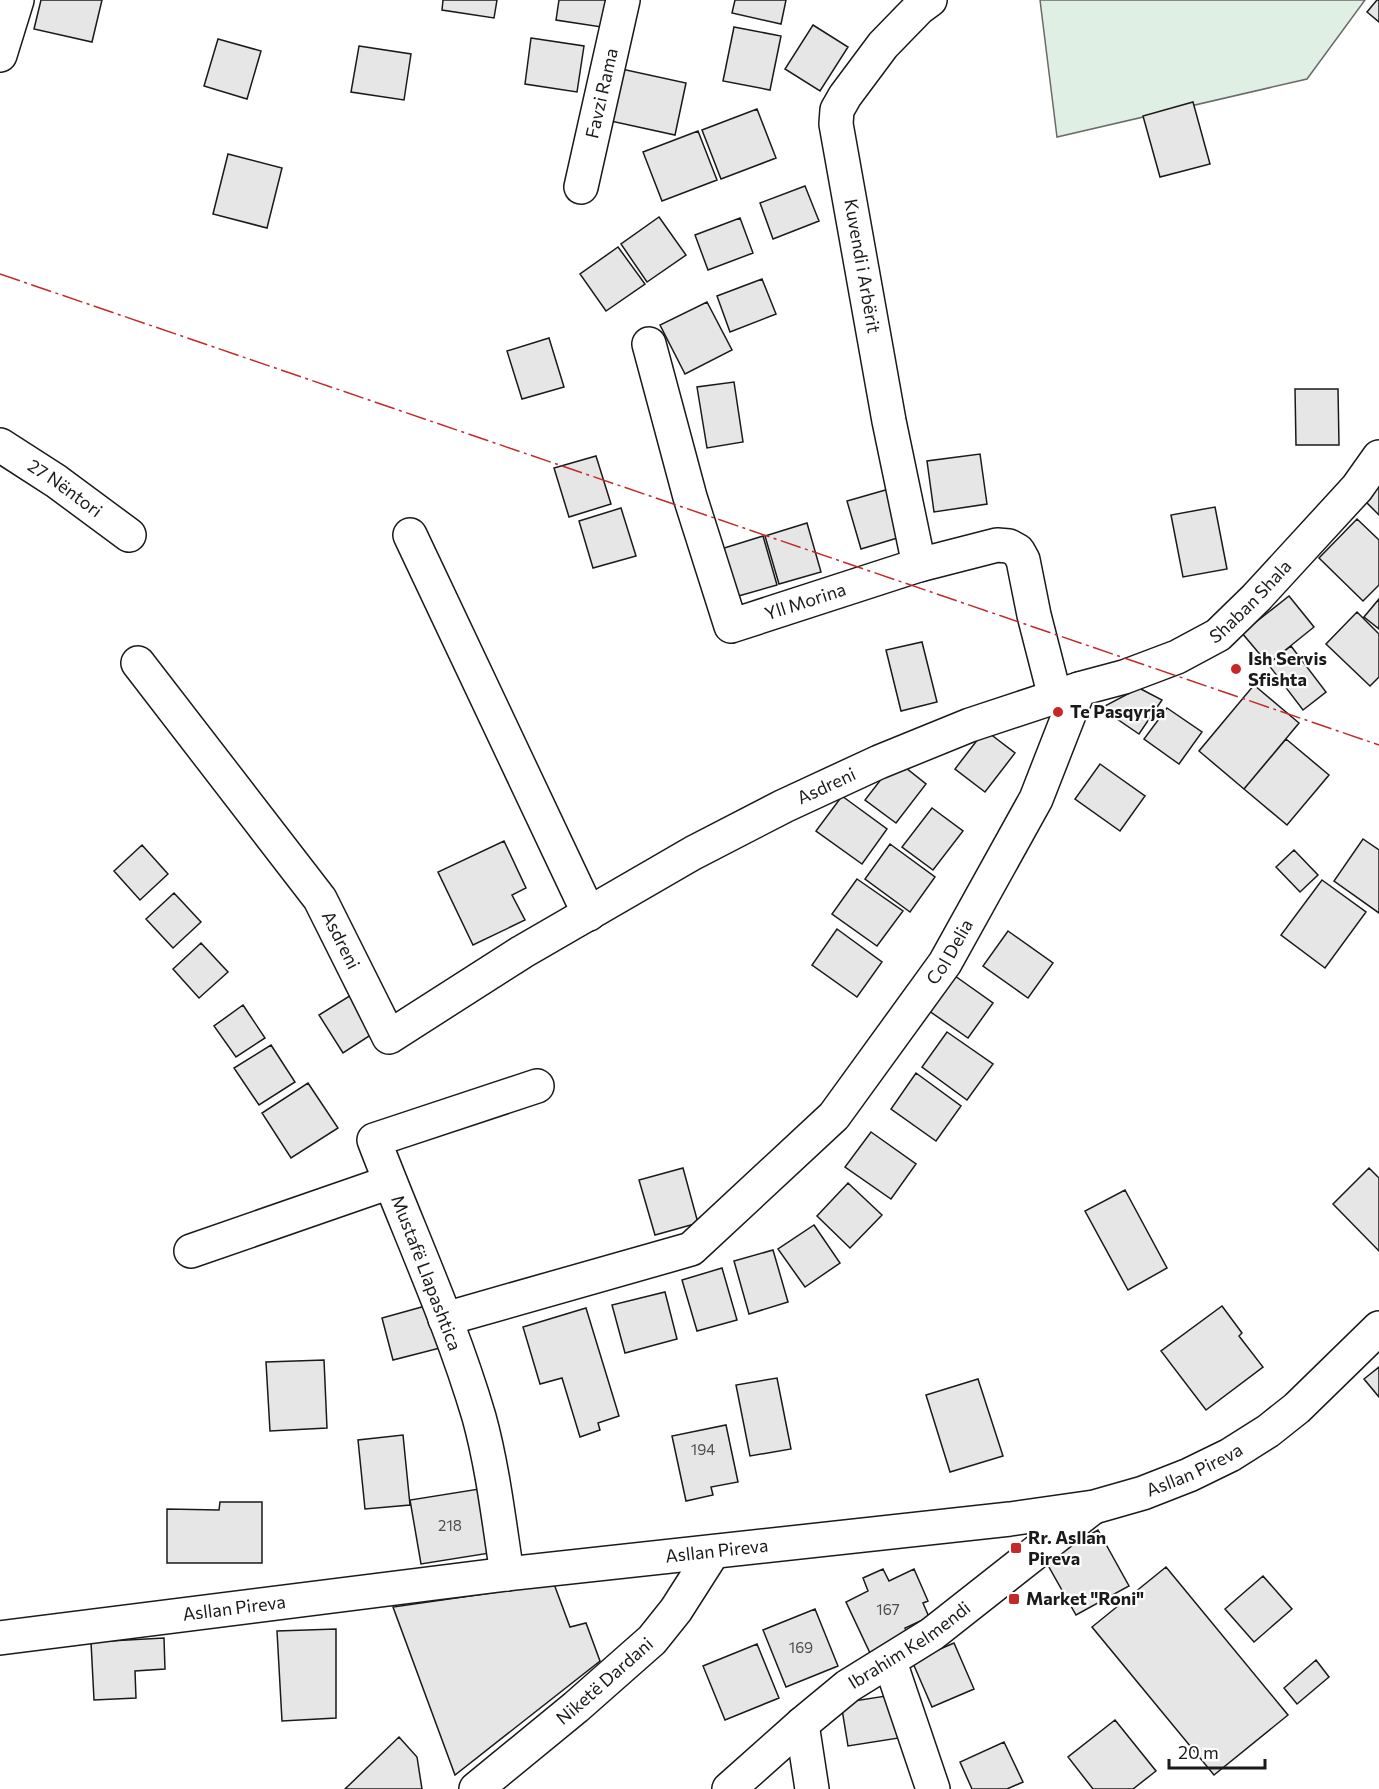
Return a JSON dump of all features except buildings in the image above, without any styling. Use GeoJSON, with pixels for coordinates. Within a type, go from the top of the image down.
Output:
{"type":"FeatureCollection","features":[{"type":"Feature","properties":{"kind":"street"},"geometry":{"type":"LineString","coordinates":[[0,55],[17,0]]}},
{"type":"Feature","properties":{"kind":"street","name":"Favzi Rama"},"geometry":{"type":"LineString","coordinates":[[581,187],[623,0]]}},
{"type":"Feature","properties":{"kind":"street","name":"Kuvendi i Arbërit"},"geometry":{"type":"LineString","coordinates":[[920,565],[889,421],[836,124],[837,110],[845,96],[883,45],[919,8],[930,0]]}},
{"type":"Feature","properties":{"kind":"street","name":"Yll Morina"},"geometry":{"type":"LineString","coordinates":[[649,344],[690,497],[731,626],[920,565],[997,545],[1009,546],[1018,551],[1023,560],[1034,615],[1067,693]]}},
{"type":"Feature","properties":{"kind":"street","name":"27 Nëntori"},"geometry":{"type":"LineString","coordinates":[[0,445],[56,481],[129,535]]}},
{"type":"Feature","properties":{"kind":"street","name":"Shaban Shala"},"geometry":{"type":"LineString","coordinates":[[1067,693],[1134,673],[1177,657],[1218,635],[1256,598],[1357,488],[1379,457]]}},
{"type":"Feature","properties":{"kind":"street"},"geometry":{"type":"LineString","coordinates":[[410,535],[589,914]]}},
{"type":"Feature","properties":{"kind":"street","name":"Asdreni"},"geometry":{"type":"LineString","coordinates":[[138,663],[320,899],[389,1037],[522,952],[693,853],[795,801],[879,762],[970,725],[1067,693]]}},
{"type":"Feature","properties":{"kind":"street","name":"Col Delia"},"geometry":{"type":"LineString","coordinates":[[445,1319],[691,1249],[834,1116],[945,963],[1036,799],[1067,693]]}},
{"type":"Feature","properties":{"kind":"street","name":"Mustafë Llapashtica"},"geometry":{"type":"LineString","coordinates":[[507,1574],[480,1420],[445,1319],[374,1140],[537,1086]]}},
{"type":"Feature","properties":{"kind":"street"},"geometry":{"type":"LineString","coordinates":[[191,1251],[390,1182]]}},
{"type":"Feature","properties":{"kind":"street","name":"Asllan Pireva"},"geometry":{"type":"LineString","coordinates":[[0,1638],[507,1574],[1010,1519],[1094,1507],[1143,1493],[1189,1475],[1230,1455],[1297,1408],[1379,1328]]}},
{"type":"Feature","properties":{"kind":"street","name":"Ibrahim Kelmendi"},"geometry":{"type":"LineString","coordinates":[[729,1789],[848,1686],[890,1662],[967,1609],[1094,1507]]}},
{"type":"Feature","properties":{"kind":"street","name":"Niketë Dardani"},"geometry":{"type":"LineString","coordinates":[[476,1789],[576,1707],[652,1640],[676,1610],[713,1552]]}},
{"type":"Feature","properties":{"kind":"street"},"geometry":{"type":"LineString","coordinates":[[890,1662],[933,1789]]}},
{"type":"Feature","properties":{"kind":"street"},"geometry":{"type":"LineString","coordinates":[[802,1724],[812,1789]]}},
{"type":"Feature","properties":{"kind":"green space"},"geometry":{"type":"Polygon","coordinates":[[[1040,0],[1365,0],[1307,79],[1057,137],[1040,0]]]}},
{"type":"Feature","properties":{"kind":"power"},"geometry":{"type":"LineString","coordinates":[[0,274],[1379,745]]}},
{"type":"Feature","properties":{"kind":"place","name":"Ish Servis Sfishta"},"geometry":{"type":"Point","coordinates":[1236,669]}},
{"type":"Feature","properties":{"kind":"place","name":"Te Pasqyrja"},"geometry":{"type":"Point","coordinates":[1058,712]}},
{"type":"Feature","properties":{"kind":"place","name":"Rr. Asllan Pireva"},"geometry":{"type":"Point","coordinates":[1016,1548]}},
{"type":"Feature","properties":{"kind":"place","name":"Market \"Roni\""},"geometry":{"type":"Point","coordinates":[1014,1599]}}]}
